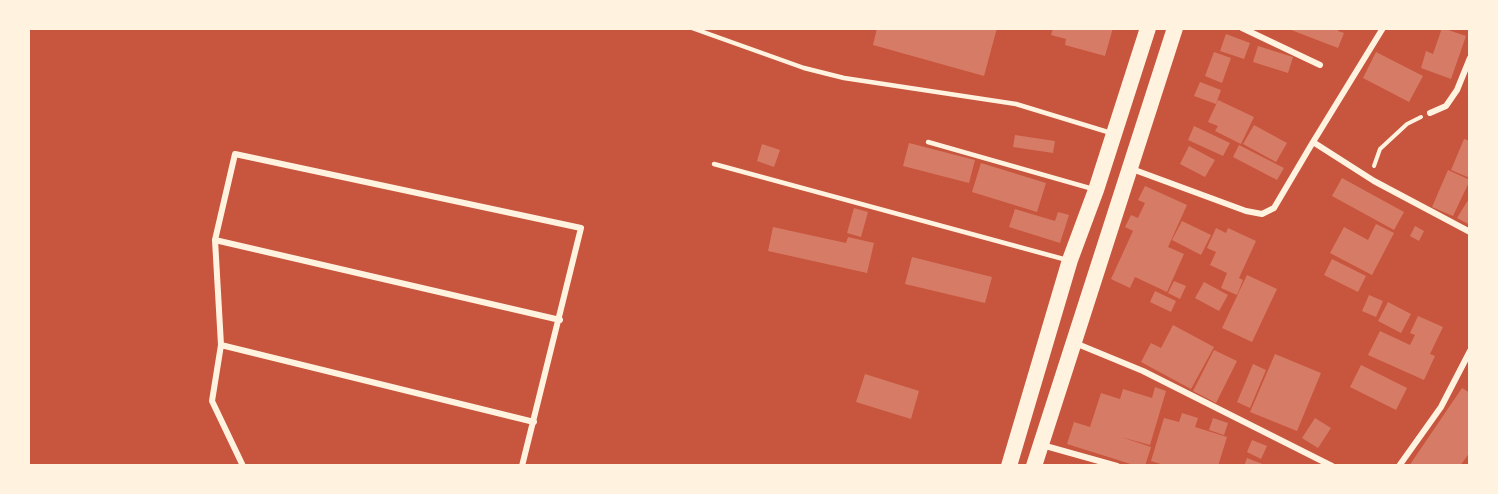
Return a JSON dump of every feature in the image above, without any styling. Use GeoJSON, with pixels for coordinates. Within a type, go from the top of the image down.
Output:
{"type":"FeatureCollection","features":[{"type":"Feature","properties":{"kind":"highway"},"geometry":{"type":"LineString","coordinates":[[1009,465],[1070,260],[1096,190],[1148,28]]}},
{"type":"Feature","properties":{"kind":"highway"},"geometry":{"type":"LineString","coordinates":[[1034,465],[1132,168],[1175,28]]}},
{"type":"Feature","properties":{"kind":"street"},"geometry":{"type":"LineString","coordinates":[[1242,28],[1320,65]]}},
{"type":"Feature","properties":{"kind":"street"},"geometry":{"type":"LineString","coordinates":[[1132,168],[1246,211],[1262,214],[1274,208],[1383,28]]}},
{"type":"Feature","properties":{"kind":"street"},"geometry":{"type":"LineString","coordinates":[[1430,113],[1446,106],[1457,90],[1470,58]]}},
{"type":"Feature","properties":{"kind":"street"},"geometry":{"type":"LineString","coordinates":[[1313,142],[1374,182],[1470,232]]}},
{"type":"Feature","properties":{"kind":"street"},"geometry":{"type":"LineString","coordinates":[[243,465],[212,401],[221,345],[215,240],[235,153],[581,228],[560,320],[522,465]]}},
{"type":"Feature","properties":{"kind":"street"},"geometry":{"type":"LineString","coordinates":[[215,240],[560,320]]}},
{"type":"Feature","properties":{"kind":"street"},"geometry":{"type":"LineString","coordinates":[[1074,343],[1143,372],[1332,465]]}},
{"type":"Feature","properties":{"kind":"street"},"geometry":{"type":"LineString","coordinates":[[221,345],[534,422]]}},
{"type":"Feature","properties":{"kind":"street"},"geometry":{"type":"LineString","coordinates":[[1399,465],[1441,407],[1470,351]]}},
{"type":"Feature","properties":{"kind":"street"},"geometry":{"type":"LineString","coordinates":[[1041,445],[1117,465]]}},
{"type":"Feature","properties":{"kind":"lane"},"geometry":{"type":"LineString","coordinates":[[692,28],[728,43],[824,73],[924,91],[1016,104],[1114,134]]}},
{"type":"Feature","properties":{"kind":"lane"},"geometry":{"type":"LineString","coordinates":[[928,142],[1096,190]]}},
{"type":"Feature","properties":{"kind":"lane"},"geometry":{"type":"LineString","coordinates":[[714,164],[1070,260]]}},
{"type":"Feature","properties":{"kind":"path"},"geometry":{"type":"LineString","coordinates":[[1374,182],[1374,162],[1380,149],[1407,124],[1430,113]]}},
{"type":"Feature","properties":{"kind":"building"},"geometry":{"type":"Polygon","coordinates":[[[877,28],[997,28],[984,76],[873,45],[877,28]]]}},
{"type":"Feature","properties":{"kind":"building"},"geometry":{"type":"Polygon","coordinates":[[[1053,28],[1113,28],[1105,56],[1065,45],[1066,39],[1051,35],[1053,28]]]}},
{"type":"Feature","properties":{"kind":"building"},"geometry":{"type":"Polygon","coordinates":[[[1286,28],[1339,28],[1338,31],[1344,33],[1338,48],[1286,28]]]}},
{"type":"Feature","properties":{"kind":"building"},"geometry":{"type":"Polygon","coordinates":[[[1442,28],[1466,36],[1451,79],[1421,68],[1426,51],[1433,54],[1442,28]]]}},
{"type":"Feature","properties":{"kind":"building"},"geometry":{"type":"Polygon","coordinates":[[[1226,34],[1250,43],[1244,59],[1220,51],[1226,34]]]}},
{"type":"Feature","properties":{"kind":"building"},"geometry":{"type":"Polygon","coordinates":[[[1258,46],[1293,57],[1288,73],[1253,62],[1258,46]]]}},
{"type":"Feature","properties":{"kind":"building"},"geometry":{"type":"Polygon","coordinates":[[[1214,52],[1231,58],[1222,83],[1205,76],[1214,52]]]}},
{"type":"Feature","properties":{"kind":"building"},"geometry":{"type":"Polygon","coordinates":[[[1376,52],[1423,76],[1409,102],[1363,78],[1376,52]]]}},
{"type":"Feature","properties":{"kind":"building"},"geometry":{"type":"Polygon","coordinates":[[[1200,82],[1221,90],[1216,104],[1194,96],[1200,82]]]}},
{"type":"Feature","properties":{"kind":"building"},"geometry":{"type":"Polygon","coordinates":[[[1218,100],[1254,117],[1241,144],[1215,131],[1218,126],[1208,122],[1218,100]]]}},
{"type":"Feature","properties":{"kind":"building"},"geometry":{"type":"Polygon","coordinates":[[[1254,125],[1287,143],[1276,162],[1243,144],[1254,125]]]}},
{"type":"Feature","properties":{"kind":"building"},"geometry":{"type":"Polygon","coordinates":[[[1194,126],[1230,143],[1223,156],[1188,140],[1194,126]]]}},
{"type":"Feature","properties":{"kind":"building"},"geometry":{"type":"Polygon","coordinates":[[[1015,135],[1055,141],[1053,153],[1013,147],[1015,135]]]}},
{"type":"Feature","properties":{"kind":"building"},"geometry":{"type":"Polygon","coordinates":[[[1464,139],[1470,141],[1470,178],[1451,170],[1464,139]]]}},
{"type":"Feature","properties":{"kind":"building"},"geometry":{"type":"Polygon","coordinates":[[[909,143],[975,160],[969,183],[903,166],[909,143]]]}},
{"type":"Feature","properties":{"kind":"building"},"geometry":{"type":"Polygon","coordinates":[[[762,144],[780,150],[774,167],[757,161],[762,144]]]}},
{"type":"Feature","properties":{"kind":"building"},"geometry":{"type":"Polygon","coordinates":[[[1239,145],[1284,168],[1277,180],[1233,157],[1239,145]]]}},
{"type":"Feature","properties":{"kind":"building"},"geometry":{"type":"Polygon","coordinates":[[[1189,146],[1215,160],[1205,177],[1180,164],[1189,146]]]}},
{"type":"Feature","properties":{"kind":"building"},"geometry":{"type":"Polygon","coordinates":[[[981,163],[1046,183],[1037,212],[972,192],[981,163]]]}},
{"type":"Feature","properties":{"kind":"building"},"geometry":{"type":"Polygon","coordinates":[[[1448,170],[1470,180],[1453,216],[1432,207],[1448,170]]]}},
{"type":"Feature","properties":{"kind":"building"},"geometry":{"type":"Polygon","coordinates":[[[1342,178],[1404,212],[1394,230],[1332,196],[1342,178]]]}},
{"type":"Feature","properties":{"kind":"building"},"geometry":{"type":"Polygon","coordinates":[[[1145,186],[1187,205],[1168,247],[1184,254],[1167,292],[1135,277],[1130,288],[1111,279],[1133,231],[1125,227],[1131,215],[1138,218],[1145,203],[1138,200],[1145,186]]]}},
{"type":"Feature","properties":{"kind":"building"},"geometry":{"type":"Polygon","coordinates":[[[1470,197],[1470,225],[1457,218],[1470,197]]]}},
{"type":"Feature","properties":{"kind":"building"},"geometry":{"type":"Polygon","coordinates":[[[854,208],[868,212],[861,237],[847,233],[854,208]]]}},
{"type":"Feature","properties":{"kind":"building"},"geometry":{"type":"Polygon","coordinates":[[[1015,209],[1055,221],[1058,212],[1069,215],[1060,243],[1009,227],[1015,209]]]}},
{"type":"Feature","properties":{"kind":"building"},"geometry":{"type":"Polygon","coordinates":[[[1182,221],[1211,235],[1201,255],[1172,240],[1182,221]]]}},
{"type":"Feature","properties":{"kind":"building"},"geometry":{"type":"Polygon","coordinates":[[[1376,224],[1394,233],[1372,275],[1330,253],[1344,227],[1368,240],[1376,224]]]}},
{"type":"Feature","properties":{"kind":"building"},"geometry":{"type":"Polygon","coordinates":[[[1415,226],[1424,231],[1419,241],[1410,236],[1415,226]]]}},
{"type":"Feature","properties":{"kind":"building"},"geometry":{"type":"Polygon","coordinates":[[[773,227],[846,243],[848,237],[874,243],[867,273],[768,251],[773,227]]]}},
{"type":"Feature","properties":{"kind":"building"},"geometry":{"type":"Polygon","coordinates":[[[1216,228],[1226,233],[1228,228],[1256,241],[1239,278],[1243,280],[1237,295],[1221,288],[1227,273],[1210,265],[1216,252],[1207,248],[1216,228]]]}},
{"type":"Feature","properties":{"kind":"building"},"geometry":{"type":"Polygon","coordinates":[[[912,257],[992,277],[985,303],[905,284],[912,257]]]}},
{"type":"Feature","properties":{"kind":"building"},"geometry":{"type":"Polygon","coordinates":[[[1332,259],[1366,276],[1358,292],[1324,275],[1332,259]]]}},
{"type":"Feature","properties":{"kind":"building"},"geometry":{"type":"Polygon","coordinates":[[[1247,275],[1277,289],[1252,342],[1222,328],[1247,275]]]}},
{"type":"Feature","properties":{"kind":"building"},"geometry":{"type":"Polygon","coordinates":[[[1174,281],[1186,286],[1180,299],[1168,293],[1174,281]]]}},
{"type":"Feature","properties":{"kind":"building"},"geometry":{"type":"Polygon","coordinates":[[[1204,282],[1228,295],[1219,311],[1195,298],[1204,282]]]}},
{"type":"Feature","properties":{"kind":"building"},"geometry":{"type":"Polygon","coordinates":[[[1155,291],[1176,301],[1171,312],[1150,302],[1155,291]]]}},
{"type":"Feature","properties":{"kind":"building"},"geometry":{"type":"Polygon","coordinates":[[[1369,295],[1383,301],[1376,317],[1362,311],[1369,295]]]}},
{"type":"Feature","properties":{"kind":"building"},"geometry":{"type":"Polygon","coordinates":[[[1388,302],[1411,314],[1401,333],[1378,321],[1388,302]]]}},
{"type":"Feature","properties":{"kind":"building"},"geometry":{"type":"Polygon","coordinates":[[[1418,316],[1443,327],[1430,354],[1435,356],[1424,380],[1368,355],[1380,331],[1410,345],[1415,335],[1410,333],[1418,316]]]}},
{"type":"Feature","properties":{"kind":"building"},"geometry":{"type":"Polygon","coordinates":[[[1173,325],[1214,347],[1191,389],[1141,362],[1151,343],[1161,348],[1173,325]]]}},
{"type":"Feature","properties":{"kind":"building"},"geometry":{"type":"Polygon","coordinates":[[[1214,350],[1237,361],[1216,403],[1193,391],[1214,350]]]}},
{"type":"Feature","properties":{"kind":"building"},"geometry":{"type":"Polygon","coordinates":[[[1275,354],[1321,373],[1297,431],[1250,412],[1275,354]]]}},
{"type":"Feature","properties":{"kind":"building"},"geometry":{"type":"Polygon","coordinates":[[[1253,364],[1266,370],[1250,408],[1237,402],[1253,364]]]}},
{"type":"Feature","properties":{"kind":"building"},"geometry":{"type":"Polygon","coordinates":[[[1361,365],[1407,388],[1396,410],[1350,387],[1361,365]]]}},
{"type":"Feature","properties":{"kind":"building"},"geometry":{"type":"Polygon","coordinates":[[[865,374],[919,391],[911,419],[856,402],[865,374]]]}},
{"type":"Feature","properties":{"kind":"building"},"geometry":{"type":"Polygon","coordinates":[[[1155,387],[1166,391],[1150,445],[1121,437],[1151,447],[1145,466],[1137,466],[1067,444],[1074,422],[1090,427],[1101,393],[1120,399],[1123,389],[1152,398],[1155,387]]]}},
{"type":"Feature","properties":{"kind":"building"},"geometry":{"type":"Polygon","coordinates":[[[1462,388],[1470,393],[1470,452],[1460,466],[1409,466],[1462,388]]]}},
{"type":"Feature","properties":{"kind":"building"},"geometry":{"type":"Polygon","coordinates":[[[1182,413],[1198,418],[1195,427],[1227,437],[1218,466],[1167,466],[1151,461],[1164,418],[1179,422],[1182,413]]]}},
{"type":"Feature","properties":{"kind":"building"},"geometry":{"type":"Polygon","coordinates":[[[1213,418],[1228,423],[1224,435],[1209,430],[1213,418]]]}},
{"type":"Feature","properties":{"kind":"building"},"geometry":{"type":"Polygon","coordinates":[[[1315,418],[1331,428],[1318,448],[1302,438],[1315,418]]]}},
{"type":"Feature","properties":{"kind":"building"},"geometry":{"type":"Polygon","coordinates":[[[1252,440],[1267,446],[1261,459],[1247,452],[1252,440]]]}},
{"type":"Feature","properties":{"kind":"building"},"geometry":{"type":"Polygon","coordinates":[[[1247,458],[1265,465],[1265,466],[1244,466],[1247,458]]]}}]}
